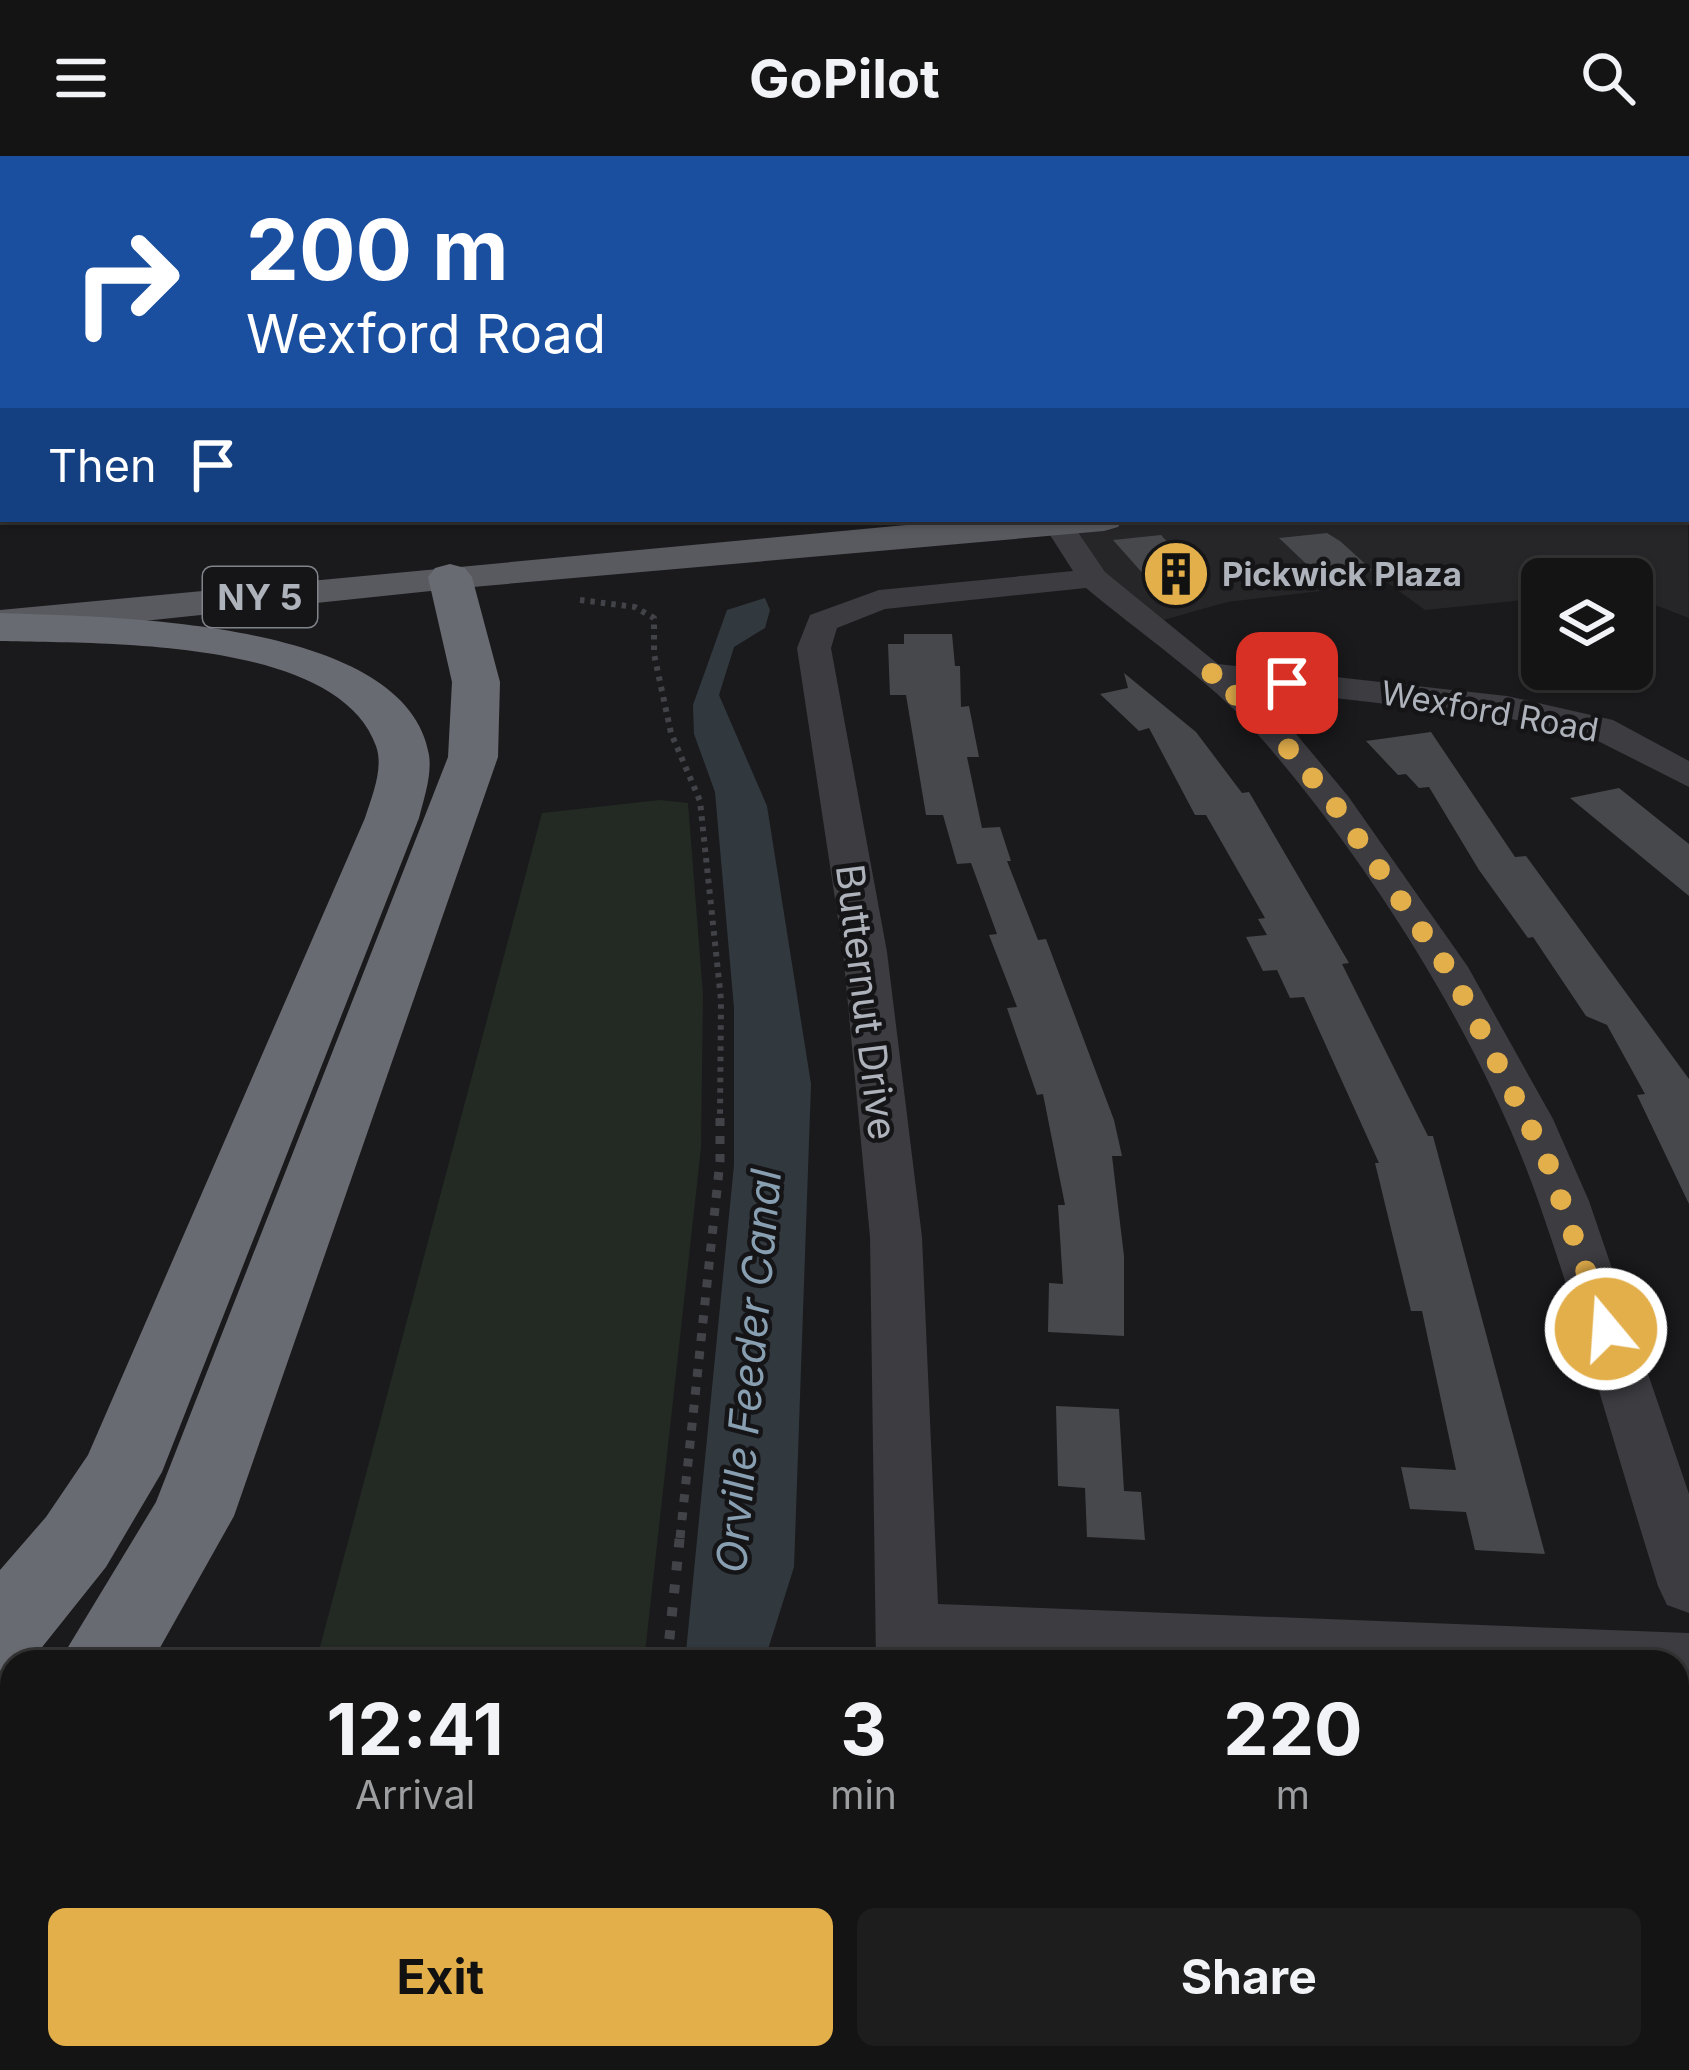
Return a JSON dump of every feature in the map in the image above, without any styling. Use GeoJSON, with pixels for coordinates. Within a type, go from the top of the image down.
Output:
{"type":"FeatureCollection","features":[{"type":"Feature","properties":{"kind":"highway"},"geometry":{"type":"LineString","coordinates":[[113,1650],[200,1496],[473,757],[476,682],[450,577]]}},
{"type":"Feature","properties":{"kind":"highway"},"geometry":{"type":"LineString","coordinates":[[0,625],[169,634],[246,645],[300,661],[343,679],[375,701],[402,745],[405,771],[392,818],[121,1472],[76,1542],[0,1633]]}},
{"type":"Feature","properties":{"kind":"main road","name":"NY 5"},"geometry":{"type":"LineString","coordinates":[[450,577],[618,550],[875,522]]}},
{"type":"Feature","properties":{"kind":"main road","name":"NY 5"},"geometry":{"type":"LineString","coordinates":[[0,625],[450,577],[1059,522]]}},
{"type":"Feature","properties":{"kind":"street"},"geometry":{"type":"LineString","coordinates":[[1059,522],[1093,578],[1263,718],[1334,804],[1453,976],[1518,1099],[1564,1201],[1689,1586]]}},
{"type":"Feature","properties":{"kind":"street","name":"Butternut Drive"},"geometry":{"type":"LineString","coordinates":[[908,1647],[896,1237],[865,952],[814,648],[822,622],[878,600],[1093,578]]}},
{"type":"Feature","properties":{"kind":"street","name":"Wexford Road"},"geometry":{"type":"LineString","coordinates":[[1209,673],[1507,707],[1600,728],[1689,776]]}},
{"type":"Feature","properties":{"kind":"street"},"geometry":{"type":"LineString","coordinates":[[908,1647],[1064,1650]]}},
{"type":"Feature","properties":{"kind":"path"},"geometry":{"type":"LineString","coordinates":[[570,599],[634,608],[654,618],[654,654],[670,733],[700,801],[721,1000],[720,1161],[668,1650]]}},
{"type":"Feature","properties":{"kind":"shaded area"},"geometry":{"type":"Polygon","coordinates":[[[1062,522],[1688,522],[1689,618],[1653,604],[1653,558],[1521,558],[1521,600],[1425,610],[1388,583],[1227,602],[1146,625],[1062,522]]]}},
{"type":"Feature","properties":{"kind":"shaded area"},"geometry":{"type":"Polygon","coordinates":[[[660,800],[688,803],[703,995],[701,1148],[645,1650],[319,1650],[542,813],[660,800]]]}},
{"type":"Feature","properties":{"kind":"water","name":"Orville Feeder Canal"},"geometry":{"type":"Polygon","coordinates":[[[765,598],[770,610],[765,628],[734,647],[719,695],[767,806],[811,1084],[794,1567],[768,1650],[686,1650],[734,1165],[734,1008],[715,792],[694,734],[693,705],[727,610],[765,598]]]}},
{"type":"Feature","properties":{"kind":"building"},"geometry":{"type":"Polygon","coordinates":[[[1327,533],[1372,570],[1319,576],[1279,538],[1327,533]]]}},
{"type":"Feature","properties":{"kind":"building","name":"Pickwick Plaza"},"geometry":{"type":"Polygon","coordinates":[[[1161,535],[1204,582],[1179,596],[1161,594],[1113,540],[1161,535]]]}},
{"type":"Feature","properties":{"kind":"building"},"geometry":{"type":"Polygon","coordinates":[[[904,634],[952,634],[955,666],[960,666],[961,707],[969,706],[979,757],[967,757],[982,828],[1000,827],[1011,861],[1007,861],[1038,940],[1046,939],[1114,1120],[1122,1156],[1112,1156],[1124,1256],[1124,1336],[1048,1332],[1049,1283],[1063,1284],[1058,1205],[1065,1205],[1043,1094],[1037,1095],[1007,1008],[1017,1007],[989,935],[997,934],[971,863],[957,864],[943,815],[926,815],[906,695],[890,695],[888,644],[904,644],[904,634]]]}},
{"type":"Feature","properties":{"kind":"building"},"geometry":{"type":"Polygon","coordinates":[[[1124,673],[1196,732],[1242,793],[1249,792],[1349,963],[1342,964],[1428,1136],[1433,1136],[1545,1554],[1475,1550],[1466,1512],[1410,1509],[1401,1467],[1456,1470],[1422,1311],[1411,1311],[1375,1163],[1379,1163],[1304,997],[1290,998],[1277,970],[1263,971],[1246,937],[1267,935],[1258,919],[1265,918],[1206,815],[1195,815],[1149,728],[1139,731],[1100,694],[1128,688],[1124,673]]]}},
{"type":"Feature","properties":{"kind":"building"},"geometry":{"type":"Polygon","coordinates":[[[1431,732],[1515,857],[1526,856],[1689,1079],[1689,1204],[1637,1095],[1645,1094],[1607,1025],[1586,1016],[1533,937],[1528,938],[1479,870],[1429,787],[1419,788],[1406,774],[1398,775],[1366,741],[1431,732]]]}},
{"type":"Feature","properties":{"kind":"building"},"geometry":{"type":"Polygon","coordinates":[[[1619,788],[1689,844],[1689,896],[1570,798],[1619,788]]]}},
{"type":"Feature","properties":{"kind":"building"},"geometry":{"type":"Polygon","coordinates":[[[1056,1406],[1119,1409],[1124,1491],[1141,1492],[1145,1540],[1087,1537],[1085,1488],[1058,1486],[1056,1406]]]}},
{"type":"Feature","properties":{"kind":"place","name":"Pickwick Plaza"},"geometry":{"type":"Point","coordinates":[1176,574]}},
{"type":"Feature","properties":{"kind":"route"},"geometry":{"type":"LineString","coordinates":[[1287,683],[1209,673],[1263,718],[1334,804],[1453,976],[1547,1160],[1606,1329]]}}]}
